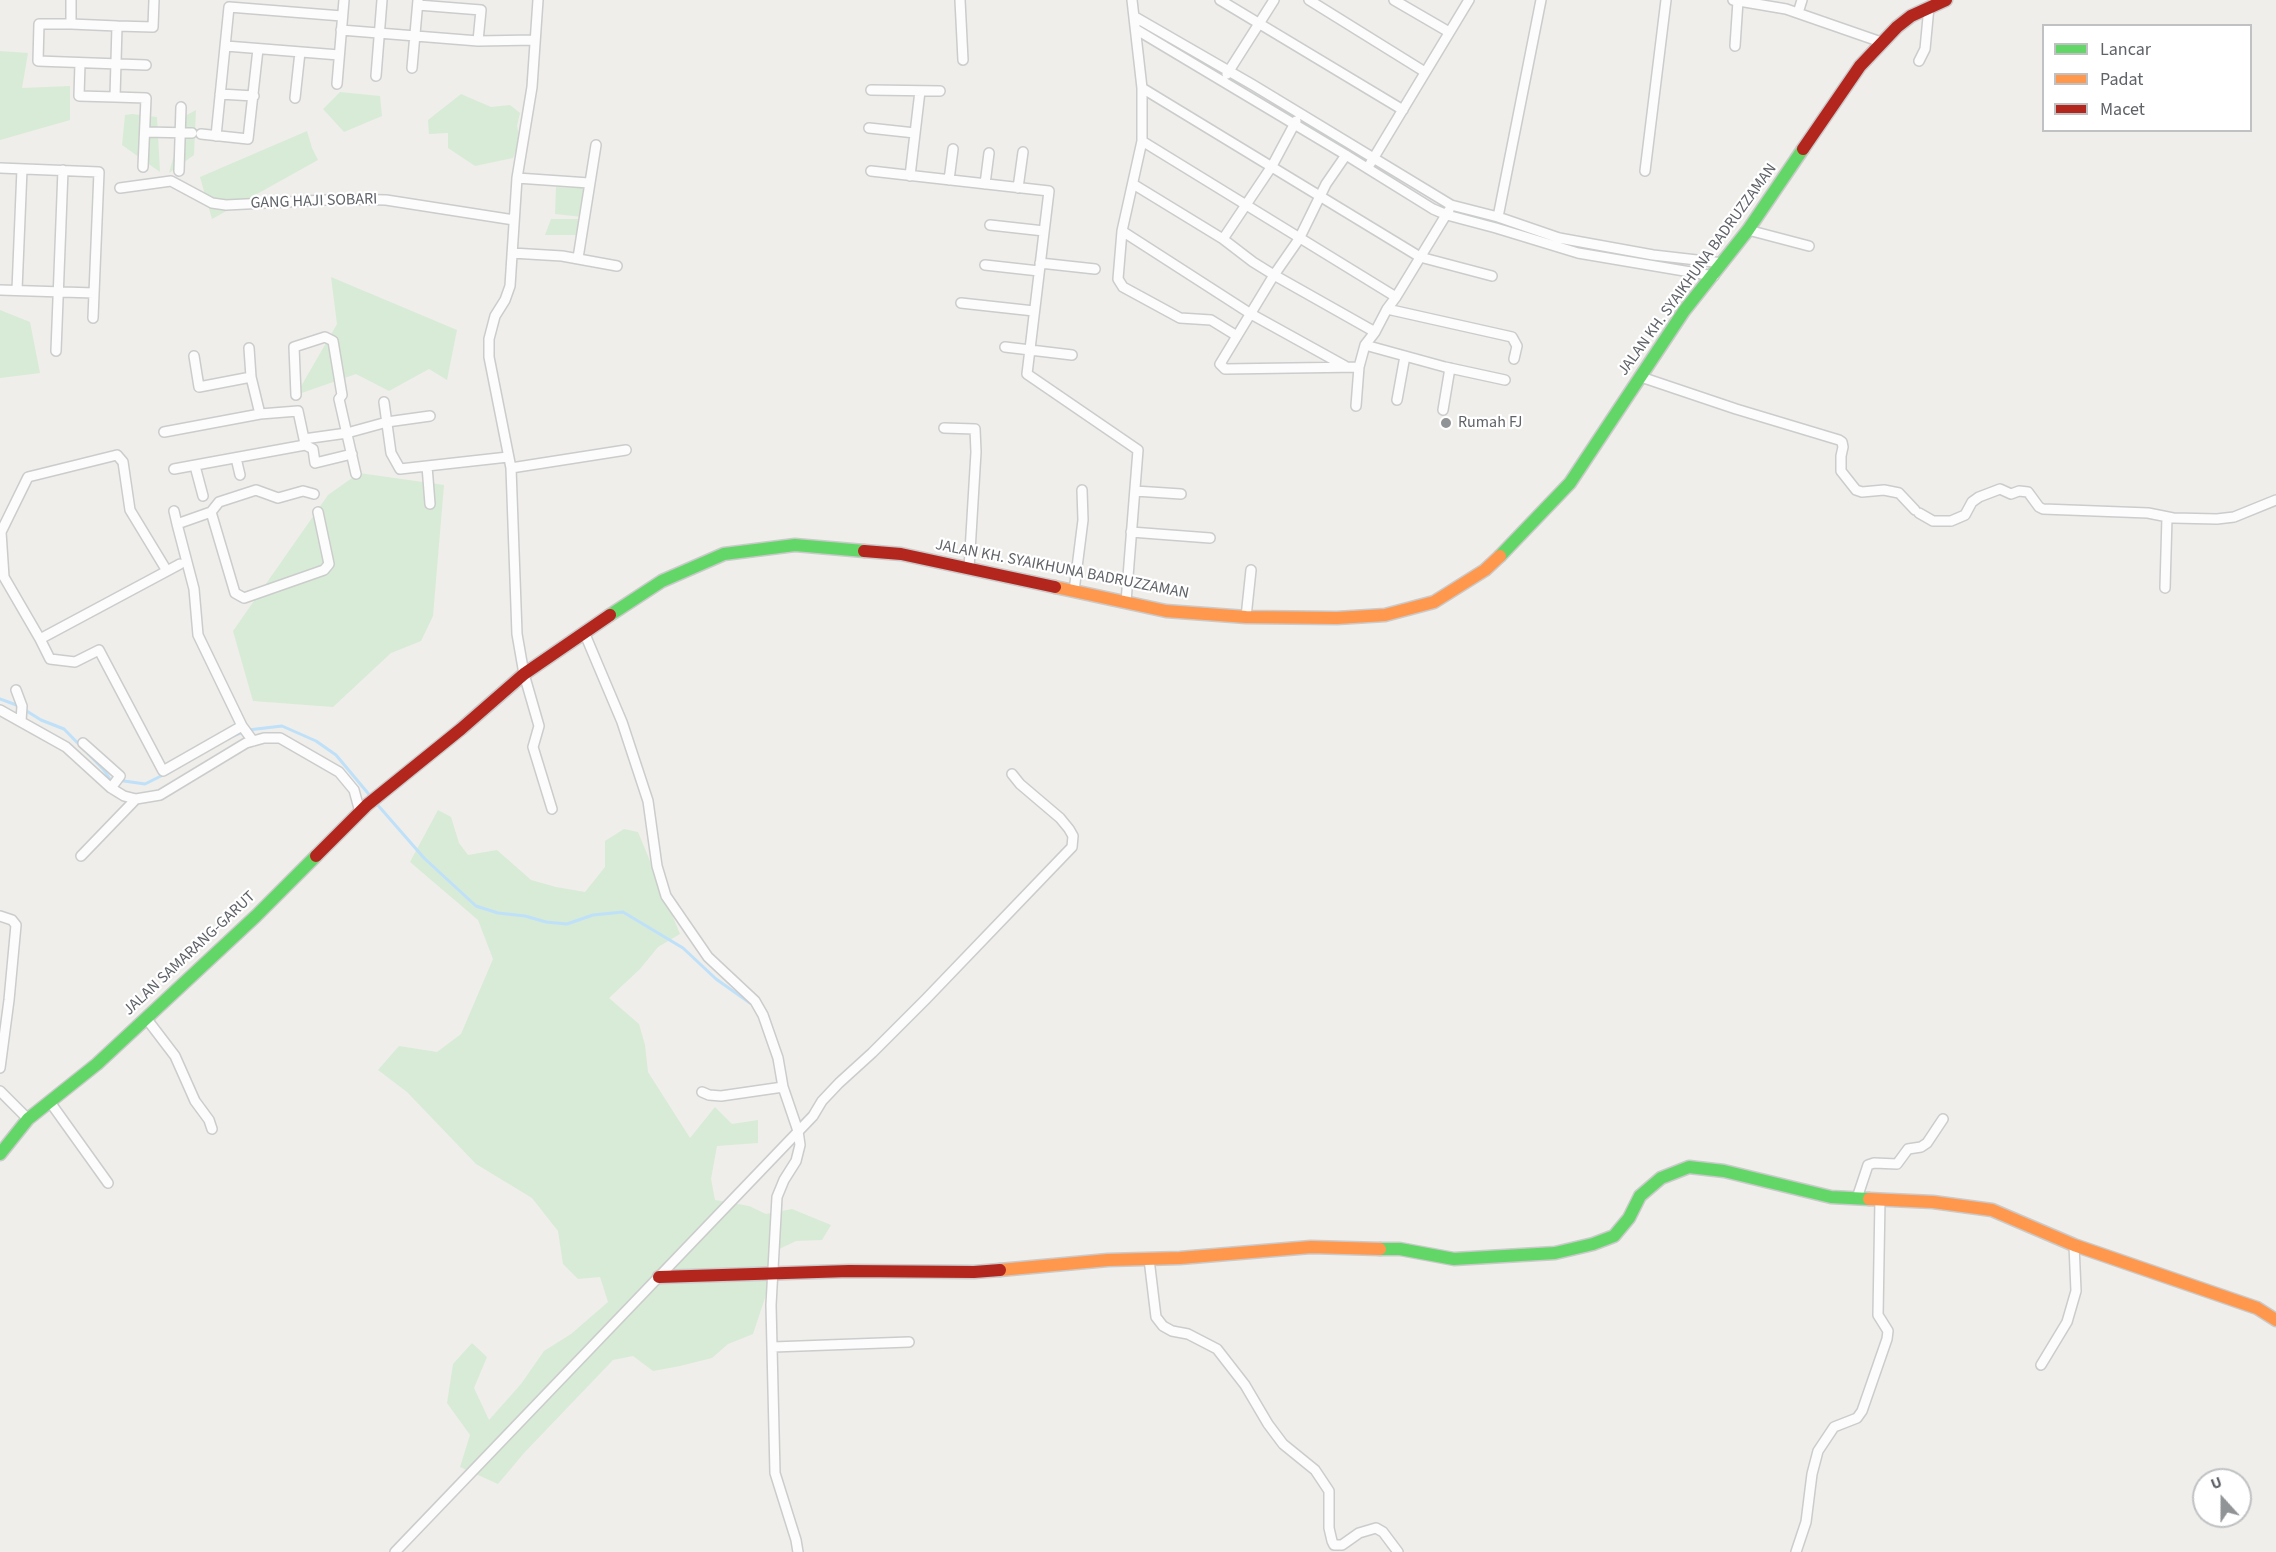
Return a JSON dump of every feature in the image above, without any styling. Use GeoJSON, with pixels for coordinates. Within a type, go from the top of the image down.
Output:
{"type":"FeatureCollection","features":[{"type":"Feature","properties":{"kind":"main road","name":"JALAN KH. SYAIKHUNA BADRUZZAMAN"},"geometry":{"type":"LineString","coordinates":[[389,786],[461,729],[524,674],[584,632],[662,581],[724,554],[795,545],[901,554],[1166,611],[1337,618],[1385,615],[1434,602],[1485,570],[1516,541],[1570,483],[1684,311],[1714,276],[1748,230],[1860,66],[1897,27],[1929,7],[1946,0]]}},
{"type":"Feature","properties":{"kind":"main road","name":"JALAN SAMARANG-GARUT"},"geometry":{"type":"LineString","coordinates":[[0,1154],[28,1119],[97,1064],[256,916],[363,808],[389,786]]}},
{"type":"Feature","properties":{"kind":"main road"},"geometry":{"type":"LineString","coordinates":[[659,1277],[849,1270],[974,1272],[1108,1260],[1311,1247],[1355,1250],[1400,1249],[1454,1259],[1555,1253],[1593,1244],[1614,1236],[1629,1218],[1640,1196],[1661,1178],[1689,1167],[1724,1170],[1831,1197],[1933,1202],[1992,1210],[2074,1245],[2257,1308],[2276,1320]]}},
{"type":"Feature","properties":{"kind":"street"},"geometry":{"type":"LineString","coordinates":[[70,24],[71,0]]}},
{"type":"Feature","properties":{"kind":"street"},"geometry":{"type":"LineString","coordinates":[[146,65],[38,61],[39,24],[153,27],[154,0]]}},
{"type":"Feature","properties":{"kind":"street"},"geometry":{"type":"LineString","coordinates":[[337,84],[344,0]]}},
{"type":"Feature","properties":{"kind":"street"},"geometry":{"type":"LineString","coordinates":[[376,76],[382,0]]}},
{"type":"Feature","properties":{"kind":"street"},"geometry":{"type":"LineString","coordinates":[[538,0],[532,87],[517,178],[510,286],[495,316],[489,339],[492,374],[511,468],[517,634],[524,674],[539,726],[534,751],[552,808]]}},
{"type":"Feature","properties":{"kind":"street"},"geometry":{"type":"LineString","coordinates":[[960,0],[963,60]]}},
{"type":"Feature","properties":{"kind":"street"},"geometry":{"type":"LineString","coordinates":[[1132,0],[1142,88],[1142,141],[1122,231],[1117,274],[1120,284],[1180,318],[1211,320],[1236,336]]}},
{"type":"Feature","properties":{"kind":"street"},"geometry":{"type":"LineString","coordinates":[[1220,0],[1403,110]]}},
{"type":"Feature","properties":{"kind":"street"},"geometry":{"type":"LineString","coordinates":[[1221,80],[1230,71],[1274,0]]}},
{"type":"Feature","properties":{"kind":"street"},"geometry":{"type":"LineString","coordinates":[[1309,0],[1425,72]]}},
{"type":"Feature","properties":{"kind":"street"},"geometry":{"type":"LineString","coordinates":[[1394,0],[1449,32]]}},
{"type":"Feature","properties":{"kind":"street"},"geometry":{"type":"LineString","coordinates":[[1367,169],[1469,0]]}},
{"type":"Feature","properties":{"kind":"street"},"geometry":{"type":"LineString","coordinates":[[1497,217],[1541,0]]}},
{"type":"Feature","properties":{"kind":"street"},"geometry":{"type":"LineString","coordinates":[[1645,171],[1666,0]]}},
{"type":"Feature","properties":{"kind":"street"},"geometry":{"type":"LineString","coordinates":[[1735,46],[1735,0],[1786,9],[1881,42]]}},
{"type":"Feature","properties":{"kind":"street"},"geometry":{"type":"LineString","coordinates":[[1798,13],[1802,0]]}},
{"type":"Feature","properties":{"kind":"street"},"geometry":{"type":"LineString","coordinates":[[412,68],[418,3],[481,10],[478,41]]}},
{"type":"Feature","properties":{"kind":"street"},"geometry":{"type":"LineString","coordinates":[[216,136],[229,7],[342,16]]}},
{"type":"Feature","properties":{"kind":"street"},"geometry":{"type":"LineString","coordinates":[[1919,61],[1925,49],[1929,7]]}},
{"type":"Feature","properties":{"kind":"street"},"geometry":{"type":"LineString","coordinates":[[1135,17],[1230,71],[1451,206],[1497,217],[1559,238],[1653,255],[1723,263]]}},
{"type":"Feature","properties":{"kind":"street"},"geometry":{"type":"LineString","coordinates":[[115,97],[117,26]]}},
{"type":"Feature","properties":{"kind":"street"},"geometry":{"type":"LineString","coordinates":[[341,30],[478,41],[535,40]]}},
{"type":"Feature","properties":{"kind":"street"},"geometry":{"type":"LineString","coordinates":[[1137,30],[1433,209],[1447,215],[1578,253],[1714,276]]}},
{"type":"Feature","properties":{"kind":"street"},"geometry":{"type":"LineString","coordinates":[[226,46],[339,55]]}},
{"type":"Feature","properties":{"kind":"street"},"geometry":{"type":"LineString","coordinates":[[145,132],[248,139],[258,49]]}},
{"type":"Feature","properties":{"kind":"street"},"geometry":{"type":"LineString","coordinates":[[296,98],[300,52]]}},
{"type":"Feature","properties":{"kind":"street"},"geometry":{"type":"LineString","coordinates":[[80,63],[79,96],[146,98],[143,167]]}},
{"type":"Feature","properties":{"kind":"street"},"geometry":{"type":"LineString","coordinates":[[1142,88],[1420,257],[1492,276]]}},
{"type":"Feature","properties":{"kind":"street"},"geometry":{"type":"LineString","coordinates":[[871,90],[940,92]]}},
{"type":"Feature","properties":{"kind":"street"},"geometry":{"type":"LineString","coordinates":[[910,176],[920,91]]}},
{"type":"Feature","properties":{"kind":"street"},"geometry":{"type":"LineString","coordinates":[[220,94],[254,96]]}},
{"type":"Feature","properties":{"kind":"street"},"geometry":{"type":"LineString","coordinates":[[179,171],[181,107]]}},
{"type":"Feature","properties":{"kind":"street"},"geometry":{"type":"LineString","coordinates":[[1223,239],[1272,166],[1299,114]]}},
{"type":"Feature","properties":{"kind":"street"},"geometry":{"type":"LineString","coordinates":[[869,128],[915,133]]}},
{"type":"Feature","properties":{"kind":"street"},"geometry":{"type":"LineString","coordinates":[[1142,141],[1395,297]]}},
{"type":"Feature","properties":{"kind":"street"},"geometry":{"type":"LineString","coordinates":[[578,258],[596,144]]}},
{"type":"Feature","properties":{"kind":"street"},"geometry":{"type":"LineString","coordinates":[[950,180],[953,149]]}},
{"type":"Feature","properties":{"kind":"street"},"geometry":{"type":"LineString","coordinates":[[1018,188],[1023,152]]}},
{"type":"Feature","properties":{"kind":"street"},"geometry":{"type":"LineString","coordinates":[[985,184],[989,153]]}},
{"type":"Feature","properties":{"kind":"street"},"geometry":{"type":"LineString","coordinates":[[1346,155],[1320,195],[1299,239],[1220,361],[1221,367],[1225,369],[1359,367]]}},
{"type":"Feature","properties":{"kind":"street"},"geometry":{"type":"LineString","coordinates":[[0,168],[99,172],[93,318]]}},
{"type":"Feature","properties":{"kind":"street"},"geometry":{"type":"LineString","coordinates":[[17,290],[22,169]]}},
{"type":"Feature","properties":{"kind":"street"},"geometry":{"type":"LineString","coordinates":[[56,351],[63,170]]}},
{"type":"Feature","properties":{"kind":"street"},"geometry":{"type":"LineString","coordinates":[[871,171],[1049,191],[1027,374],[1138,450],[1126,602]]}},
{"type":"Feature","properties":{"kind":"street"},"geometry":{"type":"LineString","coordinates":[[517,178],[589,183]]}},
{"type":"Feature","properties":{"kind":"street","name":"GANG HAJI SOBARI"},"geometry":{"type":"LineString","coordinates":[[120,188],[171,181],[212,203],[226,205],[285,204],[345,199],[386,200],[514,220]]}},
{"type":"Feature","properties":{"kind":"street"},"geometry":{"type":"LineString","coordinates":[[1133,184],[1223,239],[1274,275],[1375,332]]}},
{"type":"Feature","properties":{"kind":"street"},"geometry":{"type":"LineString","coordinates":[[1356,406],[1359,367],[1365,345],[1451,206]]}},
{"type":"Feature","properties":{"kind":"street"},"geometry":{"type":"LineString","coordinates":[[990,225],[1044,231]]}},
{"type":"Feature","properties":{"kind":"street"},"geometry":{"type":"LineString","coordinates":[[1748,230],[1809,246]]}},
{"type":"Feature","properties":{"kind":"street"},"geometry":{"type":"LineString","coordinates":[[1122,231],[1251,314],[1307,347],[1347,367]]}},
{"type":"Feature","properties":{"kind":"street"},"geometry":{"type":"LineString","coordinates":[[512,253],[578,258],[617,266]]}},
{"type":"Feature","properties":{"kind":"street"},"geometry":{"type":"LineString","coordinates":[[985,265],[1095,269]]}},
{"type":"Feature","properties":{"kind":"street"},"geometry":{"type":"LineString","coordinates":[[0,290],[94,293]]}},
{"type":"Feature","properties":{"kind":"street"},"geometry":{"type":"LineString","coordinates":[[961,303],[1034,311]]}},
{"type":"Feature","properties":{"kind":"street"},"geometry":{"type":"LineString","coordinates":[[1387,309],[1512,337],[1517,346],[1514,359]]}},
{"type":"Feature","properties":{"kind":"street"},"geometry":{"type":"LineString","coordinates":[[352,454],[315,463],[313,449],[304,442],[298,411],[294,347],[325,337],[333,341],[342,395],[339,399],[352,454],[356,474]]}},
{"type":"Feature","properties":{"kind":"street"},"geometry":{"type":"LineString","coordinates":[[1365,345],[1505,380]]}},
{"type":"Feature","properties":{"kind":"street"},"geometry":{"type":"LineString","coordinates":[[1005,347],[1072,355]]}},
{"type":"Feature","properties":{"kind":"street"},"geometry":{"type":"LineString","coordinates":[[249,348],[252,377],[260,414]]}},
{"type":"Feature","properties":{"kind":"street"},"geometry":{"type":"LineString","coordinates":[[194,356],[199,387],[252,377]]}},
{"type":"Feature","properties":{"kind":"street"},"geometry":{"type":"LineString","coordinates":[[1397,400],[1406,356]]}},
{"type":"Feature","properties":{"kind":"street"},"geometry":{"type":"LineString","coordinates":[[1443,410],[1450,368]]}},
{"type":"Feature","properties":{"kind":"street"},"geometry":{"type":"LineString","coordinates":[[1641,377],[1842,441],[1840,471],[1856,490],[1862,492],[1884,490],[1899,493],[1917,512],[1933,521],[1951,521],[1965,515],[1972,502],[2000,489],[2011,494],[2019,491],[2028,492],[2038,507],[2043,508],[2217,519],[2234,517],[2276,500]]}},
{"type":"Feature","properties":{"kind":"street"},"geometry":{"type":"LineString","coordinates":[[384,402],[391,453],[400,469],[508,457]]}},
{"type":"Feature","properties":{"kind":"street"},"geometry":{"type":"LineString","coordinates":[[164,432],[260,414],[298,411]]}},
{"type":"Feature","properties":{"kind":"street"},"geometry":{"type":"LineString","coordinates":[[174,469],[236,458],[387,422],[430,416]]}},
{"type":"Feature","properties":{"kind":"street"},"geometry":{"type":"LineString","coordinates":[[944,428],[975,429],[976,452],[969,568]]}},
{"type":"Feature","properties":{"kind":"street"},"geometry":{"type":"LineString","coordinates":[[511,468],[626,450]]}},
{"type":"Feature","properties":{"kind":"street"},"geometry":{"type":"LineString","coordinates":[[166,571],[130,510],[123,462],[117,455],[28,477],[1,532],[4,578],[50,659],[75,662],[99,650],[163,771],[242,726]]}},
{"type":"Feature","properties":{"kind":"street"},"geometry":{"type":"LineString","coordinates":[[236,458],[240,476]]}},
{"type":"Feature","properties":{"kind":"street"},"geometry":{"type":"LineString","coordinates":[[195,466],[203,496]]}},
{"type":"Feature","properties":{"kind":"street"},"geometry":{"type":"LineString","coordinates":[[427,466],[430,504]]}},
{"type":"Feature","properties":{"kind":"street"},"geometry":{"type":"LineString","coordinates":[[177,524],[211,512],[219,502],[256,490],[278,498],[303,491],[314,494]]}},
{"type":"Feature","properties":{"kind":"street"},"geometry":{"type":"LineString","coordinates":[[1074,591],[1083,520],[1082,490]]}},
{"type":"Feature","properties":{"kind":"street"},"geometry":{"type":"LineString","coordinates":[[1135,491],[1182,494]]}},
{"type":"Feature","properties":{"kind":"street"},"geometry":{"type":"LineString","coordinates":[[174,511],[194,589],[198,635],[251,740]]}},
{"type":"Feature","properties":{"kind":"street"},"geometry":{"type":"LineString","coordinates":[[211,512],[236,593],[244,598],[324,570],[329,564],[318,512]]}},
{"type":"Feature","properties":{"kind":"street"},"geometry":{"type":"LineString","coordinates":[[2165,588],[2167,517]]}},
{"type":"Feature","properties":{"kind":"street"},"geometry":{"type":"LineString","coordinates":[[1131,532],[1210,538]]}},
{"type":"Feature","properties":{"kind":"street"},"geometry":{"type":"LineString","coordinates":[[40,639],[180,564]]}},
{"type":"Feature","properties":{"kind":"street"},"geometry":{"type":"LineString","coordinates":[[1246,616],[1251,570]]}},
{"type":"Feature","properties":{"kind":"street"},"geometry":{"type":"LineString","coordinates":[[584,632],[622,722],[648,801],[657,866],[666,896],[708,957],[755,1000],[770,1032],[778,1058],[783,1087],[798,1131],[800,1144],[796,1161],[777,1197],[771,1305],[775,1473],[798,1552]]}},
{"type":"Feature","properties":{"kind":"street"},"geometry":{"type":"LineString","coordinates":[[16,690],[21,714]]}},
{"type":"Feature","properties":{"kind":"street"},"geometry":{"type":"LineString","coordinates":[[0,710],[21,714],[115,783]]}},
{"type":"Feature","properties":{"kind":"street"},"geometry":{"type":"LineString","coordinates":[[83,743],[124,796],[136,799],[160,795],[251,740],[280,738],[339,772],[354,790],[363,808]]}},
{"type":"Feature","properties":{"kind":"street"},"geometry":{"type":"LineString","coordinates":[[395,1552],[813,1116],[822,1101],[838,1083],[910,1014],[1072,847],[1073,836],[1070,829],[1012,774]]}},
{"type":"Feature","properties":{"kind":"street"},"geometry":{"type":"LineString","coordinates":[[81,856],[136,799]]}},
{"type":"Feature","properties":{"kind":"street"},"geometry":{"type":"LineString","coordinates":[[0,916],[12,920],[16,925],[0,1068]]}},
{"type":"Feature","properties":{"kind":"street"},"geometry":{"type":"LineString","coordinates":[[146,1018],[175,1056],[195,1101],[209,1120],[212,1130]]}},
{"type":"Feature","properties":{"kind":"street"},"geometry":{"type":"LineString","coordinates":[[702,1092],[721,1096],[783,1087]]}},
{"type":"Feature","properties":{"kind":"street"},"geometry":{"type":"LineString","coordinates":[[0,1091],[28,1119]]}},
{"type":"Feature","properties":{"kind":"street"},"geometry":{"type":"LineString","coordinates":[[50,1102],[108,1183]]}},
{"type":"Feature","properties":{"kind":"street"},"geometry":{"type":"LineString","coordinates":[[1857,1198],[1868,1165],[1897,1164],[1908,1149],[1921,1147],[1927,1143],[1943,1119]]}},
{"type":"Feature","properties":{"kind":"street"},"geometry":{"type":"LineString","coordinates":[[1796,1552],[1806,1522],[1812,1474],[1818,1451],[1834,1428],[1857,1418],[1862,1411],[1887,1339],[1888,1331],[1878,1315],[1880,1199]]}},
{"type":"Feature","properties":{"kind":"street"},"geometry":{"type":"LineString","coordinates":[[2041,1365],[2067,1322],[2076,1291],[2074,1245]]}},
{"type":"Feature","properties":{"kind":"street"},"geometry":{"type":"LineString","coordinates":[[1149,1259],[1156,1317],[1163,1326],[1188,1334],[1217,1350],[1245,1385],[1283,1444],[1315,1470],[1329,1491],[1329,1528],[1335,1545],[1342,1545],[1359,1533],[1376,1528],[1383,1532],[1398,1552]]}},
{"type":"Feature","properties":{"kind":"street"},"geometry":{"type":"LineString","coordinates":[[773,1347],[909,1342]]}},
{"type":"Feature","properties":{"kind":"green space"},"geometry":{"type":"Polygon","coordinates":[[[0,51],[28,53],[22,88],[70,86],[70,120],[0,140],[0,51]]]}},
{"type":"Feature","properties":{"kind":"green space"},"geometry":{"type":"Polygon","coordinates":[[[340,92],[380,96],[382,116],[344,132],[323,109],[340,92]]]}},
{"type":"Feature","properties":{"kind":"green space"},"geometry":{"type":"Polygon","coordinates":[[[461,94],[491,107],[510,105],[520,113],[517,126],[520,141],[513,158],[475,166],[448,148],[448,133],[429,134],[428,120],[461,94]]]}},
{"type":"Feature","properties":{"kind":"green space"},"geometry":{"type":"Polygon","coordinates":[[[196,110],[194,155],[169,173],[185,116],[196,110]]]}},
{"type":"Feature","properties":{"kind":"green space"},"geometry":{"type":"Polygon","coordinates":[[[125,115],[157,117],[160,172],[122,145],[125,115]]]}},
{"type":"Feature","properties":{"kind":"green space"},"geometry":{"type":"Polygon","coordinates":[[[307,131],[318,160],[212,219],[200,177],[307,131]]]}},
{"type":"Feature","properties":{"kind":"green space"},"geometry":{"type":"Polygon","coordinates":[[[556,187],[583,188],[582,217],[555,214],[556,187]]]}},
{"type":"Feature","properties":{"kind":"green space"},"geometry":{"type":"Polygon","coordinates":[[[551,219],[582,219],[578,235],[545,235],[551,219]]]}},
{"type":"Feature","properties":{"kind":"green space"},"geometry":{"type":"Polygon","coordinates":[[[331,277],[457,330],[447,380],[429,369],[389,391],[356,374],[296,395],[337,324],[331,277]]]}},
{"type":"Feature","properties":{"kind":"green space"},"geometry":{"type":"Polygon","coordinates":[[[0,310],[30,322],[40,373],[0,378],[0,310]]]}},
{"type":"Feature","properties":{"kind":"green space"},"geometry":{"type":"Polygon","coordinates":[[[359,473],[444,485],[433,616],[421,641],[391,653],[333,707],[253,701],[233,631],[328,495],[359,473]]]}},
{"type":"Feature","properties":{"kind":"green space"},"geometry":{"type":"Polygon","coordinates":[[[438,810],[451,817],[459,843],[468,855],[497,850],[531,880],[585,892],[605,867],[605,841],[624,829],[638,832],[680,934],[658,947],[640,969],[609,998],[639,1024],[645,1045],[648,1072],[690,1138],[715,1107],[732,1124],[758,1120],[758,1143],[717,1146],[711,1179],[715,1200],[749,1206],[766,1214],[792,1209],[831,1225],[822,1240],[796,1241],[775,1251],[765,1298],[753,1334],[728,1344],[712,1358],[680,1366],[653,1371],[633,1356],[613,1360],[524,1453],[498,1484],[460,1467],[470,1435],[447,1403],[453,1364],[472,1343],[487,1357],[474,1388],[489,1420],[521,1384],[544,1351],[571,1334],[608,1302],[600,1277],[578,1279],[563,1264],[558,1231],[532,1198],[476,1164],[407,1092],[378,1070],[399,1046],[437,1052],[461,1034],[493,959],[478,920],[410,862],[438,810]]]}},
{"type":"Feature","properties":{"kind":"waterway"},"geometry":{"type":"LineString","coordinates":[[0,699],[19,706]]}},
{"type":"Feature","properties":{"kind":"waterway"},"geometry":{"type":"LineString","coordinates":[[25,710],[41,720],[64,729],[110,779],[145,784],[165,774]]}},
{"type":"Feature","properties":{"kind":"waterway"},"geometry":{"type":"LineString","coordinates":[[233,736],[248,730],[282,726],[316,741],[336,755],[372,798]]}},
{"type":"Feature","properties":{"kind":"waterway"},"geometry":{"type":"LineString","coordinates":[[376,803],[424,858],[476,906],[498,913],[567,924],[593,915],[623,912],[683,948],[716,979],[750,1003]]}},
{"type":"Feature","properties":{"kind":"traffic: fast"},"geometry":{"type":"LineString","coordinates":[[1500,556],[1570,483],[1684,311],[1748,230],[1803,149]]}},
{"type":"Feature","properties":{"kind":"traffic: fast"},"geometry":{"type":"LineString","coordinates":[[610,615],[662,581],[724,554],[795,545],[864,551]]}},
{"type":"Feature","properties":{"kind":"traffic: fast"},"geometry":{"type":"LineString","coordinates":[[0,1154],[28,1119],[97,1064],[256,916],[316,856]]}},
{"type":"Feature","properties":{"kind":"traffic: fast"},"geometry":{"type":"LineString","coordinates":[[1380,1249],[1400,1249],[1454,1259],[1555,1253],[1593,1244],[1614,1236],[1629,1218],[1640,1196],[1661,1178],[1689,1167],[1724,1171],[1831,1197],[1869,1199]]}},
{"type":"Feature","properties":{"kind":"traffic: slow"},"geometry":{"type":"LineString","coordinates":[[1055,587],[1166,611],[1246,617],[1337,618],[1385,615],[1434,602],[1485,570],[1500,556]]}},
{"type":"Feature","properties":{"kind":"traffic: slow"},"geometry":{"type":"LineString","coordinates":[[1869,1199],[1933,1202],[1992,1210],[2074,1245],[2257,1308],[2276,1320]]}},
{"type":"Feature","properties":{"kind":"traffic: slow"},"geometry":{"type":"LineString","coordinates":[[1000,1270],[1108,1260],[1180,1258],[1311,1247],[1380,1249]]}},
{"type":"Feature","properties":{"kind":"traffic: jam"},"geometry":{"type":"LineString","coordinates":[[1803,149],[1860,66],[1897,27],[1911,16],[1946,0]]}},
{"type":"Feature","properties":{"kind":"traffic: jam"},"geometry":{"type":"LineString","coordinates":[[864,551],[901,554],[1055,587]]}},
{"type":"Feature","properties":{"kind":"traffic: jam"},"geometry":{"type":"LineString","coordinates":[[316,856],[367,805],[461,729],[524,674],[610,615]]}},
{"type":"Feature","properties":{"kind":"traffic: jam"},"geometry":{"type":"LineString","coordinates":[[659,1277],[849,1271],[974,1272],[1000,1270]]}},
{"type":"Feature","properties":{"kind":"place","name":"Rumah FJ"},"geometry":{"type":"Point","coordinates":[1446,423]}}]}
